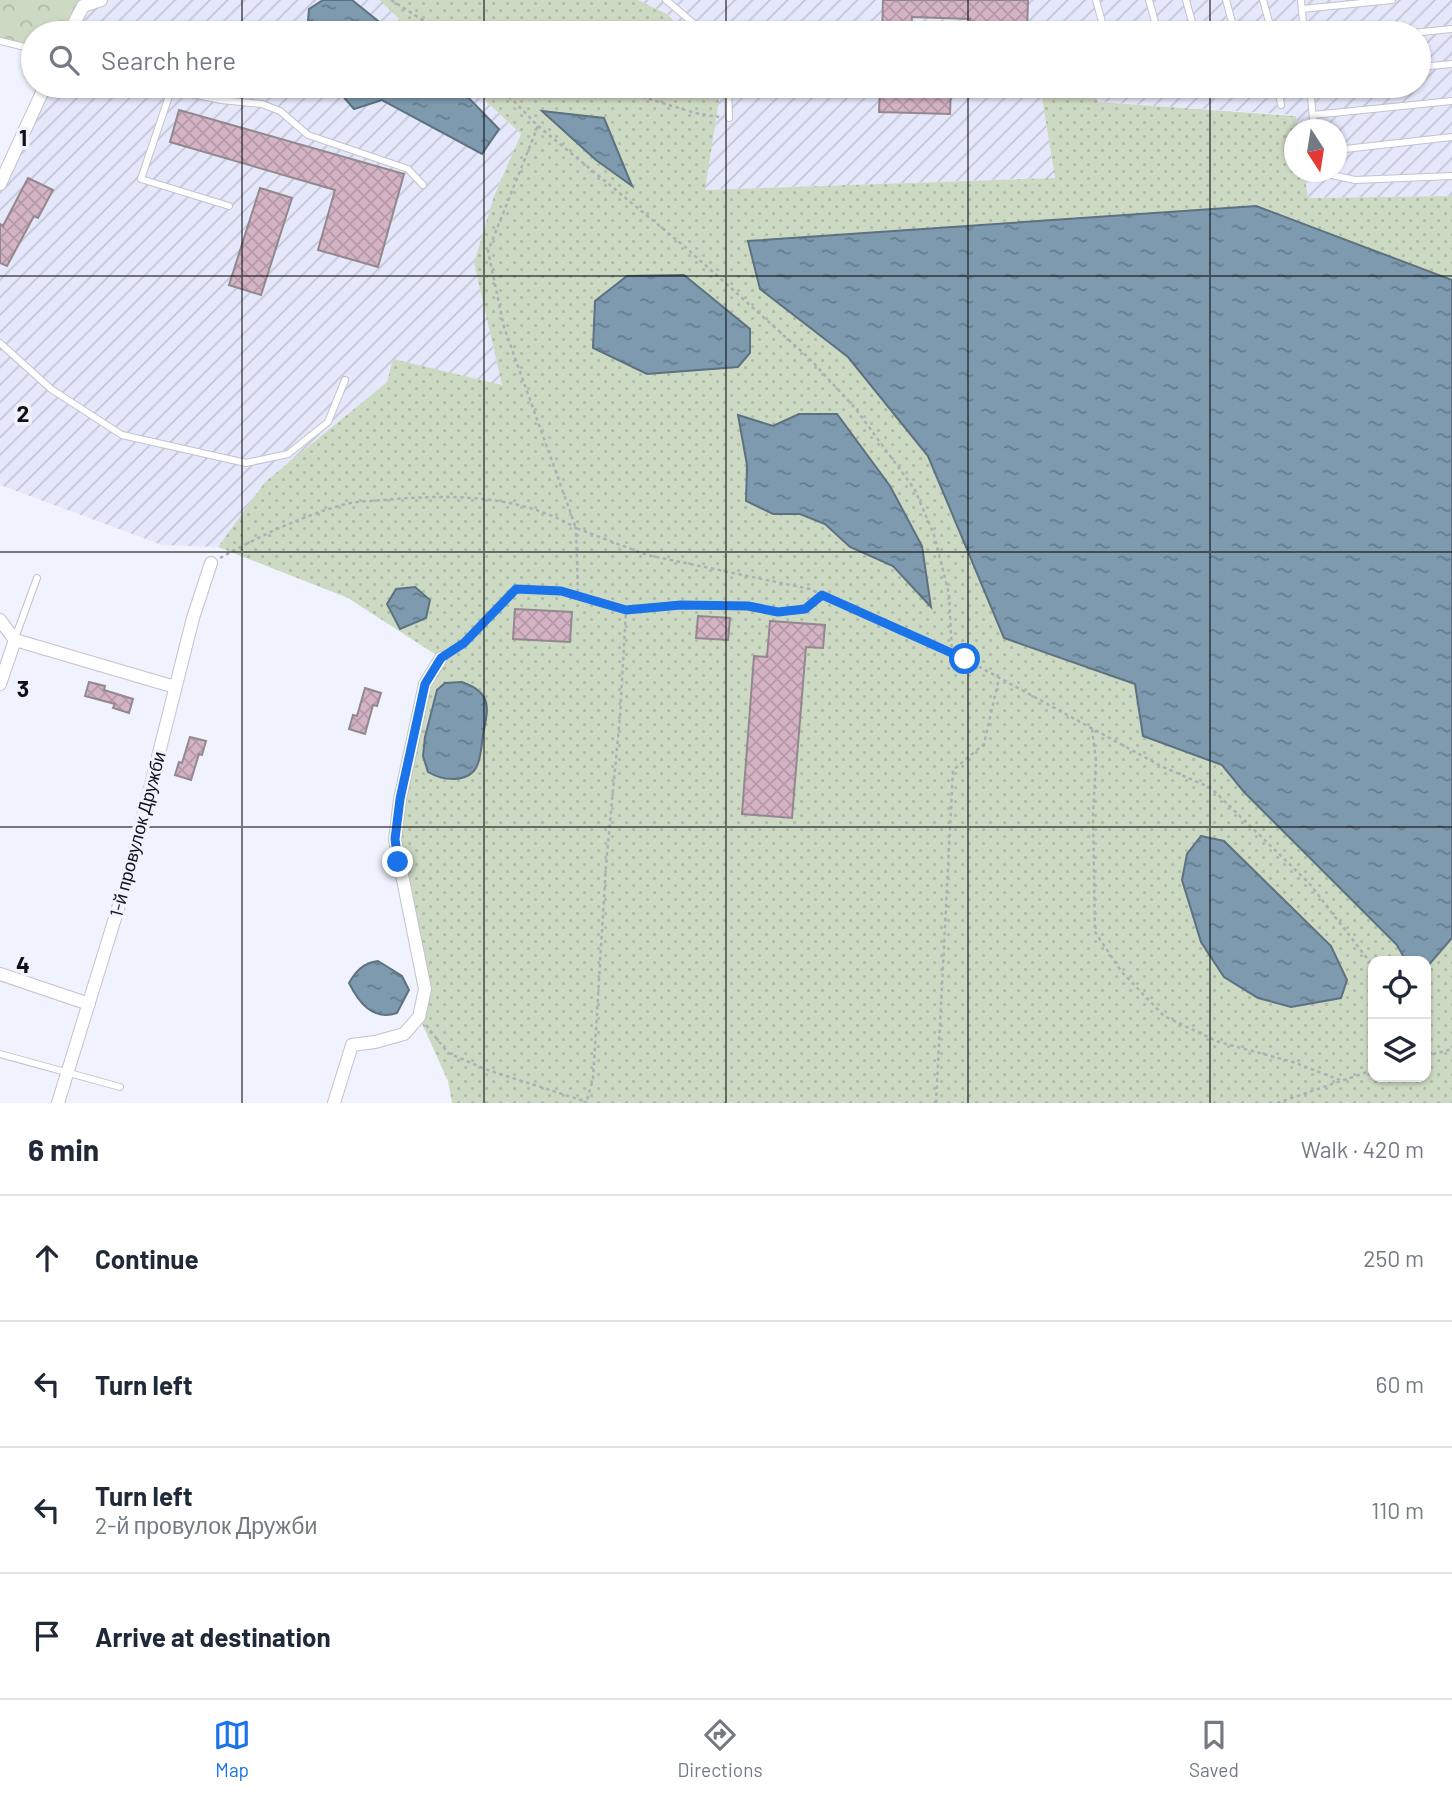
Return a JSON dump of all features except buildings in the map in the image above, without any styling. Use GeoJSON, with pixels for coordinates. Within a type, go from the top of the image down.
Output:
{"type":"FeatureCollection","features":[{"type":"Feature","properties":{"kind":"street"},"geometry":{"type":"LineString","coordinates":[[75,21],[83,6],[101,0]]}},
{"type":"Feature","properties":{"kind":"street"},"geometry":{"type":"LineString","coordinates":[[0,184],[39,98]]}},
{"type":"Feature","properties":{"kind":"street","name":"1-й провулок Дружби"},"geometry":{"type":"LineString","coordinates":[[58,1103],[128,876],[193,618],[211,563]]}},
{"type":"Feature","properties":{"kind":"street"},"geometry":{"type":"LineString","coordinates":[[0,620],[15,640],[175,687]]}},
{"type":"Feature","properties":{"kind":"street"},"geometry":{"type":"LineString","coordinates":[[0,684],[15,640]]}},
{"type":"Feature","properties":{"kind":"street"},"geometry":{"type":"LineString","coordinates":[[334,1103],[352,1045],[404,1034],[419,1017],[425,989],[395,839],[400,799],[425,684],[441,658]]}},
{"type":"Feature","properties":{"kind":"street"},"geometry":{"type":"LineString","coordinates":[[0,974],[89,1004]]}},
{"type":"Feature","properties":{"kind":"lane"},"geometry":{"type":"LineString","coordinates":[[666,0],[691,21]]}},
{"type":"Feature","properties":{"kind":"lane"},"geometry":{"type":"LineString","coordinates":[[1096,0],[1102,21]]}},
{"type":"Feature","properties":{"kind":"lane"},"geometry":{"type":"LineString","coordinates":[[1149,0],[1155,21]]}},
{"type":"Feature","properties":{"kind":"lane"},"geometry":{"type":"LineString","coordinates":[[1186,0],[1192,21]]}},
{"type":"Feature","properties":{"kind":"lane"},"geometry":{"type":"LineString","coordinates":[[1226,0],[1232,21]]}},
{"type":"Feature","properties":{"kind":"lane"},"geometry":{"type":"LineString","coordinates":[[1264,0],[1269,21]]}},
{"type":"Feature","properties":{"kind":"lane"},"geometry":{"type":"LineString","coordinates":[[1301,0],[1303,21]]}},
{"type":"Feature","properties":{"kind":"lane"},"geometry":{"type":"LineString","coordinates":[[1302,9],[1392,0]]}},
{"type":"Feature","properties":{"kind":"lane"},"geometry":{"type":"LineString","coordinates":[[1431,31],[1452,29]]}},
{"type":"Feature","properties":{"kind":"lane"},"geometry":{"type":"LineString","coordinates":[[0,41],[21,46]]}},
{"type":"Feature","properties":{"kind":"lane"},"geometry":{"type":"LineString","coordinates":[[1431,66],[1452,64]]}},
{"type":"Feature","properties":{"kind":"lane"},"geometry":{"type":"LineString","coordinates":[[168,98],[141,179],[229,206]]}},
{"type":"Feature","properties":{"kind":"lane"},"geometry":{"type":"LineString","coordinates":[[211,98],[262,104],[280,111],[308,135],[408,169],[423,185]]}},
{"type":"Feature","properties":{"kind":"lane"},"geometry":{"type":"LineString","coordinates":[[728,98],[729,118]]}},
{"type":"Feature","properties":{"kind":"lane"},"geometry":{"type":"LineString","coordinates":[[1280,98],[1281,105]]}},
{"type":"Feature","properties":{"kind":"lane"},"geometry":{"type":"LineString","coordinates":[[1311,98],[1313,119]]}},
{"type":"Feature","properties":{"kind":"lane"},"geometry":{"type":"LineString","coordinates":[[1313,115],[1452,102]]}},
{"type":"Feature","properties":{"kind":"lane"},"geometry":{"type":"LineString","coordinates":[[1347,149],[1452,137]]}},
{"type":"Feature","properties":{"kind":"lane"},"geometry":{"type":"LineString","coordinates":[[1347,178],[1452,176]]}},
{"type":"Feature","properties":{"kind":"lane"},"geometry":{"type":"LineString","coordinates":[[0,343],[51,389],[122,435],[246,463],[288,454],[328,422],[345,380]]}},
{"type":"Feature","properties":{"kind":"lane"},"geometry":{"type":"LineString","coordinates":[[15,640],[37,578]]}},
{"type":"Feature","properties":{"kind":"lane"},"geometry":{"type":"LineString","coordinates":[[0,1054],[120,1087]]}},
{"type":"Feature","properties":{"kind":"path"},"geometry":{"type":"LineString","coordinates":[[391,0],[424,21]]}},
{"type":"Feature","properties":{"kind":"path"},"geometry":{"type":"LineString","coordinates":[[511,98],[538,126],[684,246],[809,358],[855,408],[915,490],[934,535],[949,594],[952,653]]}},
{"type":"Feature","properties":{"kind":"path"},"geometry":{"type":"LineString","coordinates":[[646,98],[695,113],[729,118]]}},
{"type":"Feature","properties":{"kind":"path"},"geometry":{"type":"LineString","coordinates":[[538,126],[488,251],[504,327],[576,528],[578,596]]}},
{"type":"Feature","properties":{"kind":"path"},"geometry":{"type":"LineString","coordinates":[[211,563],[286,525],[344,503],[435,497],[494,500],[554,515],[576,528],[648,555],[810,589],[952,653],[1159,765],[1211,788],[1309,883],[1368,960]]}},
{"type":"Feature","properties":{"kind":"path"},"geometry":{"type":"LineString","coordinates":[[441,658],[464,643],[516,589],[561,591],[626,610],[681,605],[748,606],[778,612],[805,609],[822,595]]}},
{"type":"Feature","properties":{"kind":"path"},"geometry":{"type":"LineString","coordinates":[[419,1017],[448,1053],[485,1069],[586,1102],[593,1079],[626,610]]}},
{"type":"Feature","properties":{"kind":"path"},"geometry":{"type":"LineString","coordinates":[[936,1103],[953,770],[984,744],[999,677]]}},
{"type":"Feature","properties":{"kind":"path"},"geometry":{"type":"LineString","coordinates":[[1091,728],[1096,760],[1093,815],[1095,932],[1121,971],[1164,1016],[1219,1042],[1293,1062],[1340,1080]]}},
{"type":"Feature","properties":{"kind":"path"},"geometry":{"type":"LineString","coordinates":[[1431,1055],[1452,1049]]}},
{"type":"Feature","properties":{"kind":"path"},"geometry":{"type":"LineString","coordinates":[[1277,1103],[1368,1072]]}},
{"type":"Feature","properties":{"kind":"shaded area"},"geometry":{"type":"Polygon","coordinates":[[[101,0],[379,0],[401,21],[75,21],[83,6],[101,0]]]}},
{"type":"Feature","properties":{"kind":"shaded area"},"geometry":{"type":"Polygon","coordinates":[[[638,0],[1452,0],[1452,196],[1308,198],[1306,182],[1347,182],[1347,119],[1296,119],[1295,115],[1097,102],[1096,98],[1431,98],[1431,21],[674,21],[667,14],[638,0]]]}},
{"type":"Feature","properties":{"kind":"shaded area"},"geometry":{"type":"Polygon","coordinates":[[[39,98],[483,98],[521,134],[494,196],[474,263],[502,385],[387,382],[265,482],[218,547],[162,545],[0,485],[0,184],[39,98]]]}},
{"type":"Feature","properties":{"kind":"shaded area"},"geometry":{"type":"Polygon","coordinates":[[[719,98],[1042,98],[1055,178],[704,190],[719,98]]]}},
{"type":"Feature","properties":{"kind":"green space"},"geometry":{"type":"Polygon","coordinates":[[[0,0],[101,0],[83,6],[75,21],[21,21],[21,46],[0,41],[0,0]]]}},
{"type":"Feature","properties":{"kind":"green space"},"geometry":{"type":"Polygon","coordinates":[[[379,0],[638,0],[667,14],[674,21],[401,21],[379,0]]]}},
{"type":"Feature","properties":{"kind":"green space"},"geometry":{"type":"Polygon","coordinates":[[[483,98],[719,98],[705,190],[1055,178],[1042,98],[1096,98],[1098,102],[1296,116],[1296,119],[1284,119],[1284,182],[1306,182],[1308,198],[1452,196],[1452,1103],[452,1103],[448,1081],[419,1017],[425,989],[398,862],[411,742],[441,658],[348,598],[218,547],[265,482],[387,382],[393,359],[502,385],[474,263],[494,196],[521,134],[483,98]]]}},
{"type":"Feature","properties":{"kind":"water"},"geometry":{"type":"Polygon","coordinates":[[[323,0],[352,0],[378,21],[308,21],[309,9],[323,0]]]}},
{"type":"Feature","properties":{"kind":"water"},"geometry":{"type":"Polygon","coordinates":[[[344,98],[469,98],[499,129],[482,154],[382,100],[354,109],[344,98]]]}},
{"type":"Feature","properties":{"kind":"water"},"geometry":{"type":"Polygon","coordinates":[[[542,111],[604,118],[632,186],[596,160],[542,111]]]}},
{"type":"Feature","properties":{"kind":"water"},"geometry":{"type":"Polygon","coordinates":[[[1256,206],[1452,280],[1452,938],[1431,962],[1431,956],[1403,956],[1397,945],[1244,792],[1222,765],[1143,736],[1135,684],[1004,638],[928,456],[848,357],[760,289],[748,241],[1256,206]]]}},
{"type":"Feature","properties":{"kind":"water"},"geometry":{"type":"Polygon","coordinates":[[[684,275],[750,329],[750,353],[738,367],[647,374],[593,348],[595,301],[627,276],[684,275]]]}},
{"type":"Feature","properties":{"kind":"water"},"geometry":{"type":"Polygon","coordinates":[[[799,414],[837,414],[890,486],[922,546],[931,607],[893,566],[850,547],[825,524],[800,514],[773,514],[746,501],[747,465],[738,415],[773,426],[799,414]]]}},
{"type":"Feature","properties":{"kind":"water"},"geometry":{"type":"Polygon","coordinates":[[[415,587],[430,600],[426,618],[400,629],[387,604],[396,589],[415,587]]]}},
{"type":"Feature","properties":{"kind":"water"},"geometry":{"type":"Polygon","coordinates":[[[462,682],[477,689],[486,701],[480,758],[470,775],[454,779],[443,778],[428,772],[423,756],[425,737],[437,690],[445,683],[462,682]]]}},
{"type":"Feature","properties":{"kind":"water"},"geometry":{"type":"Polygon","coordinates":[[[1201,836],[1224,841],[1331,946],[1347,980],[1341,998],[1291,1007],[1258,998],[1224,977],[1201,942],[1182,880],[1187,854],[1201,836]]]}},
{"type":"Feature","properties":{"kind":"water"},"geometry":{"type":"Polygon","coordinates":[[[378,961],[402,976],[409,990],[397,1013],[388,1015],[374,1012],[362,1003],[349,983],[360,968],[378,961]]]}},
{"type":"Feature","properties":{"kind":"route"},"geometry":{"type":"LineString","coordinates":[[398,862],[395,839],[400,799],[425,684],[441,658],[464,643],[516,589],[561,591],[626,610],[681,605],[748,606],[778,612],[805,609],[822,595],[965,659]]}}]}
